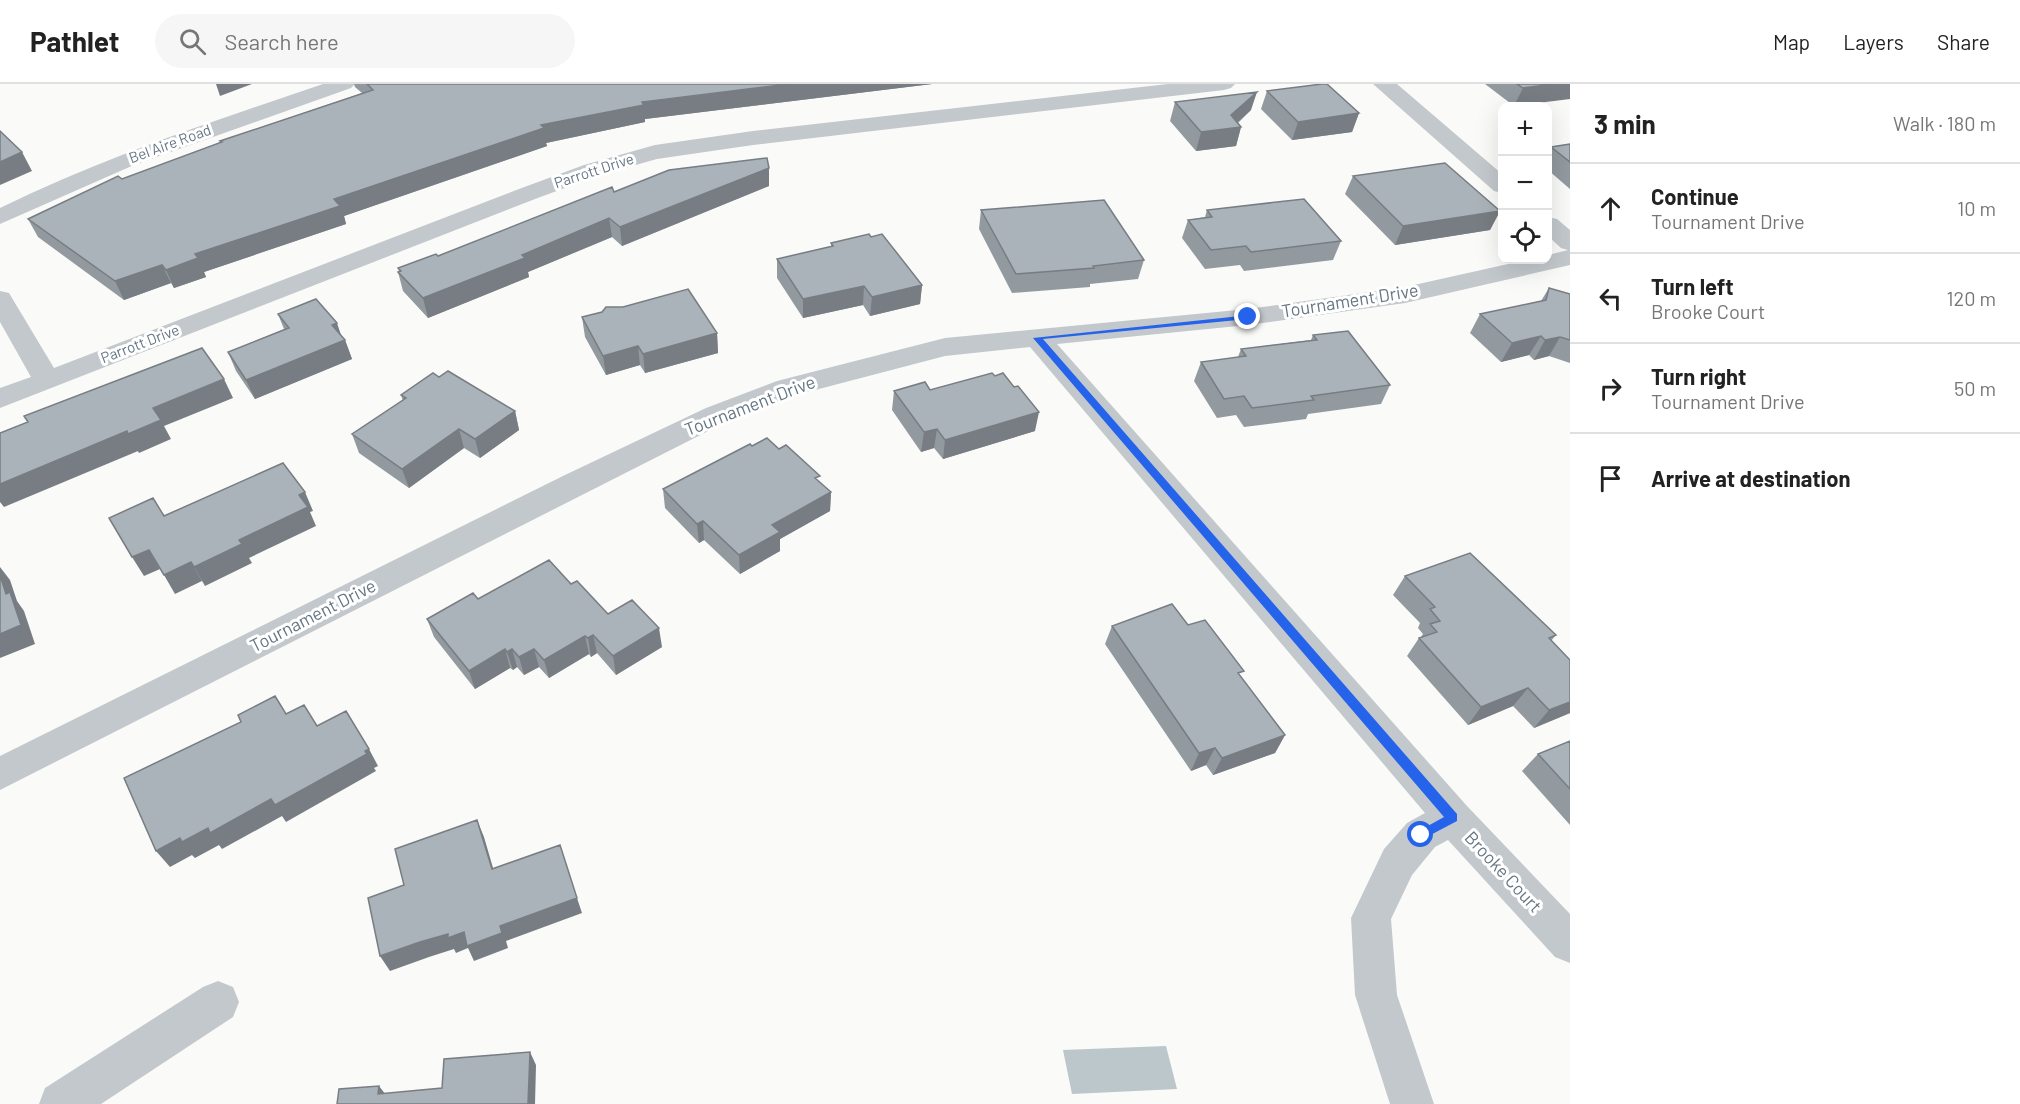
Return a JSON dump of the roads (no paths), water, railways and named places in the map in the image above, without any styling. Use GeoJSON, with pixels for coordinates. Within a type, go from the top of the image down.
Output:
{"type":"FeatureCollection","features":[{"type":"Feature","properties":{"kind":"street","name":"Bel Aire Road"},"geometry":{"type":"LineString","coordinates":[[0,217],[48,192],[137,155],[344,84]]}},
{"type":"Feature","properties":{"kind":"street","name":"Parrott Drive"},"geometry":{"type":"LineString","coordinates":[[0,399],[527,194],[592,170],[655,152],[753,138],[1224,84]]}},
{"type":"Feature","properties":{"kind":"street"},"geometry":{"type":"LineString","coordinates":[[1384,84],[1498,182]]}},
{"type":"Feature","properties":{"kind":"street"},"geometry":{"type":"LineString","coordinates":[[1552,227],[1570,243]]}},
{"type":"Feature","properties":{"kind":"street","name":"Tournament Drive"},"geometry":{"type":"LineString","coordinates":[[0,774],[576,483],[716,415],[787,388],[891,359],[945,347],[1248,317],[1405,294],[1570,258]]}},
{"type":"Feature","properties":{"kind":"street"},"geometry":{"type":"LineString","coordinates":[[0,299],[47,380]]}},
{"type":"Feature","properties":{"kind":"street","name":"Brooke Court"},"geometry":{"type":"LineString","coordinates":[[1037,338],[1453,818],[1570,944]]}},
{"type":"Feature","properties":{"kind":"street"},"geometry":{"type":"LineString","coordinates":[[1412,1104],[1376,995],[1371,918],[1398,862],[1421,835],[1453,818]]}},
{"type":"Feature","properties":{"kind":"street"},"geometry":{"type":"LineString","coordinates":[[61,1104],[218,1002]]}}]}
